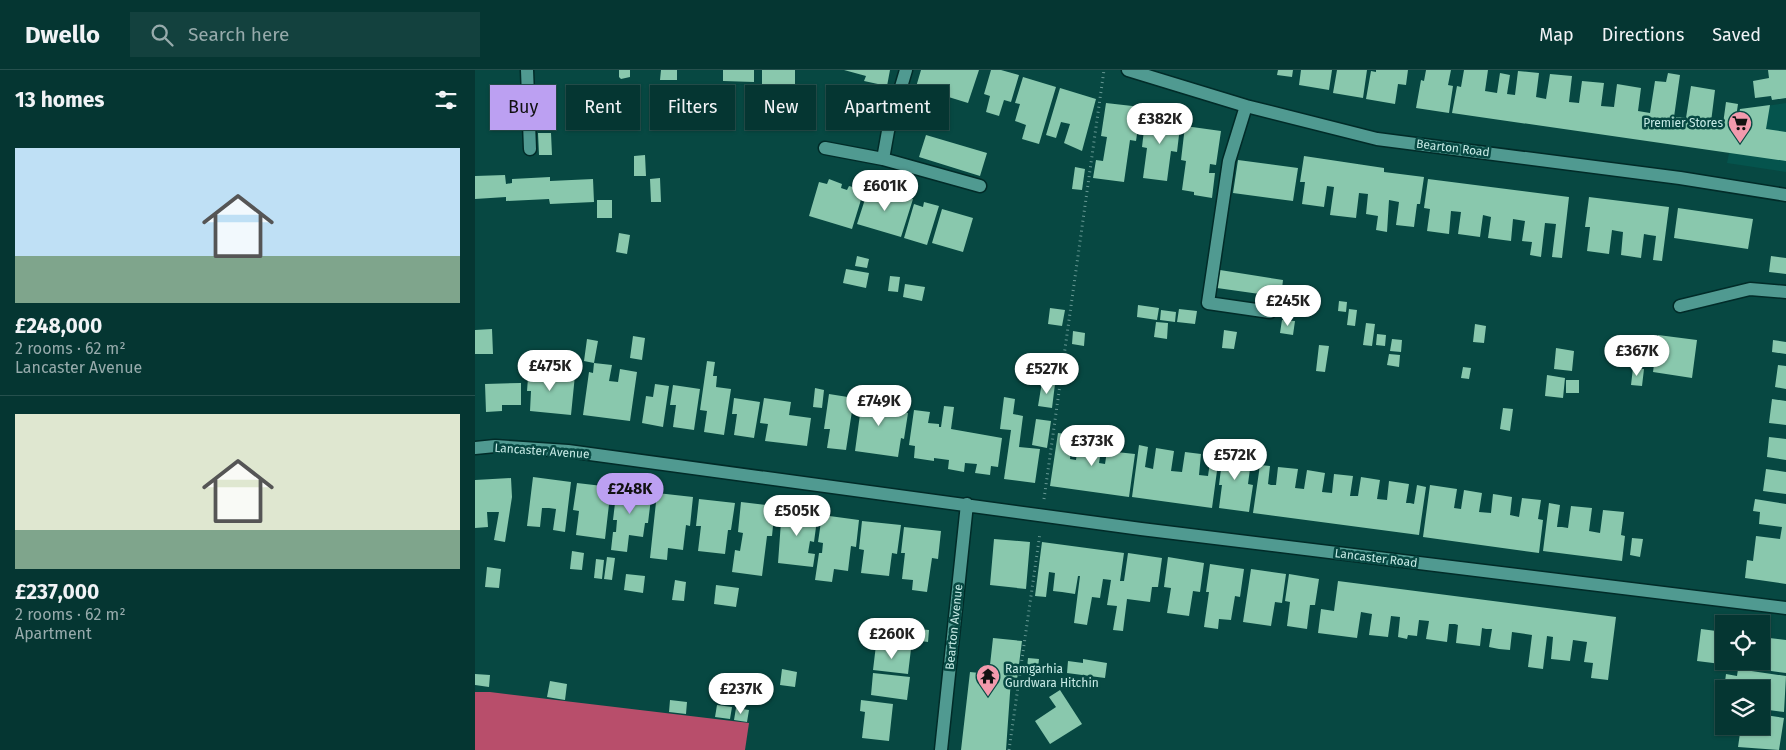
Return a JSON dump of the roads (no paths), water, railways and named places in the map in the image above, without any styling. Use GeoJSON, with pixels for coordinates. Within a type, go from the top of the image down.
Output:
{"type":"FeatureCollection","features":[{"type":"Feature","properties":{"kind":"street"},"geometry":{"type":"LineString","coordinates":[[527,70],[530,150]]}},
{"type":"Feature","properties":{"kind":"street"},"geometry":{"type":"LineString","coordinates":[[883,159],[888,131],[906,70]]}},
{"type":"Feature","properties":{"kind":"street","name":"Bearton Road"},"geometry":{"type":"LineString","coordinates":[[1127,70],[1246,106],[1377,139],[1680,178],[1786,195]]}},
{"type":"Feature","properties":{"kind":"street"},"geometry":{"type":"LineString","coordinates":[[1246,106],[1229,161],[1208,303],[1269,312]]}},
{"type":"Feature","properties":{"kind":"street"},"geometry":{"type":"LineString","coordinates":[[825,148],[883,159],[979,186]]}},
{"type":"Feature","properties":{"kind":"street"},"geometry":{"type":"LineString","coordinates":[[1680,306],[1750,289],[1786,292]]}},
{"type":"Feature","properties":{"kind":"street","name":"Lancaster Avenue"},"geometry":{"type":"LineString","coordinates":[[475,448],[495,446],[568,451],[967,504]]}},
{"type":"Feature","properties":{"kind":"street","name":"Lancaster Road"},"geometry":{"type":"LineString","coordinates":[[967,504],[1160,531],[1786,608]]}},
{"type":"Feature","properties":{"kind":"street","name":"Bearton Avenue"},"geometry":{"type":"LineString","coordinates":[[941,750],[967,504]]}},
{"type":"Feature","properties":{"kind":"place","name":"Premier Stores"},"geometry":{"type":"Point","coordinates":[1740,144]}},
{"type":"Feature","properties":{"kind":"place","name":"Ramgarhia Gurdwara Hitchin"},"geometry":{"type":"Point","coordinates":[988,697]}}]}
